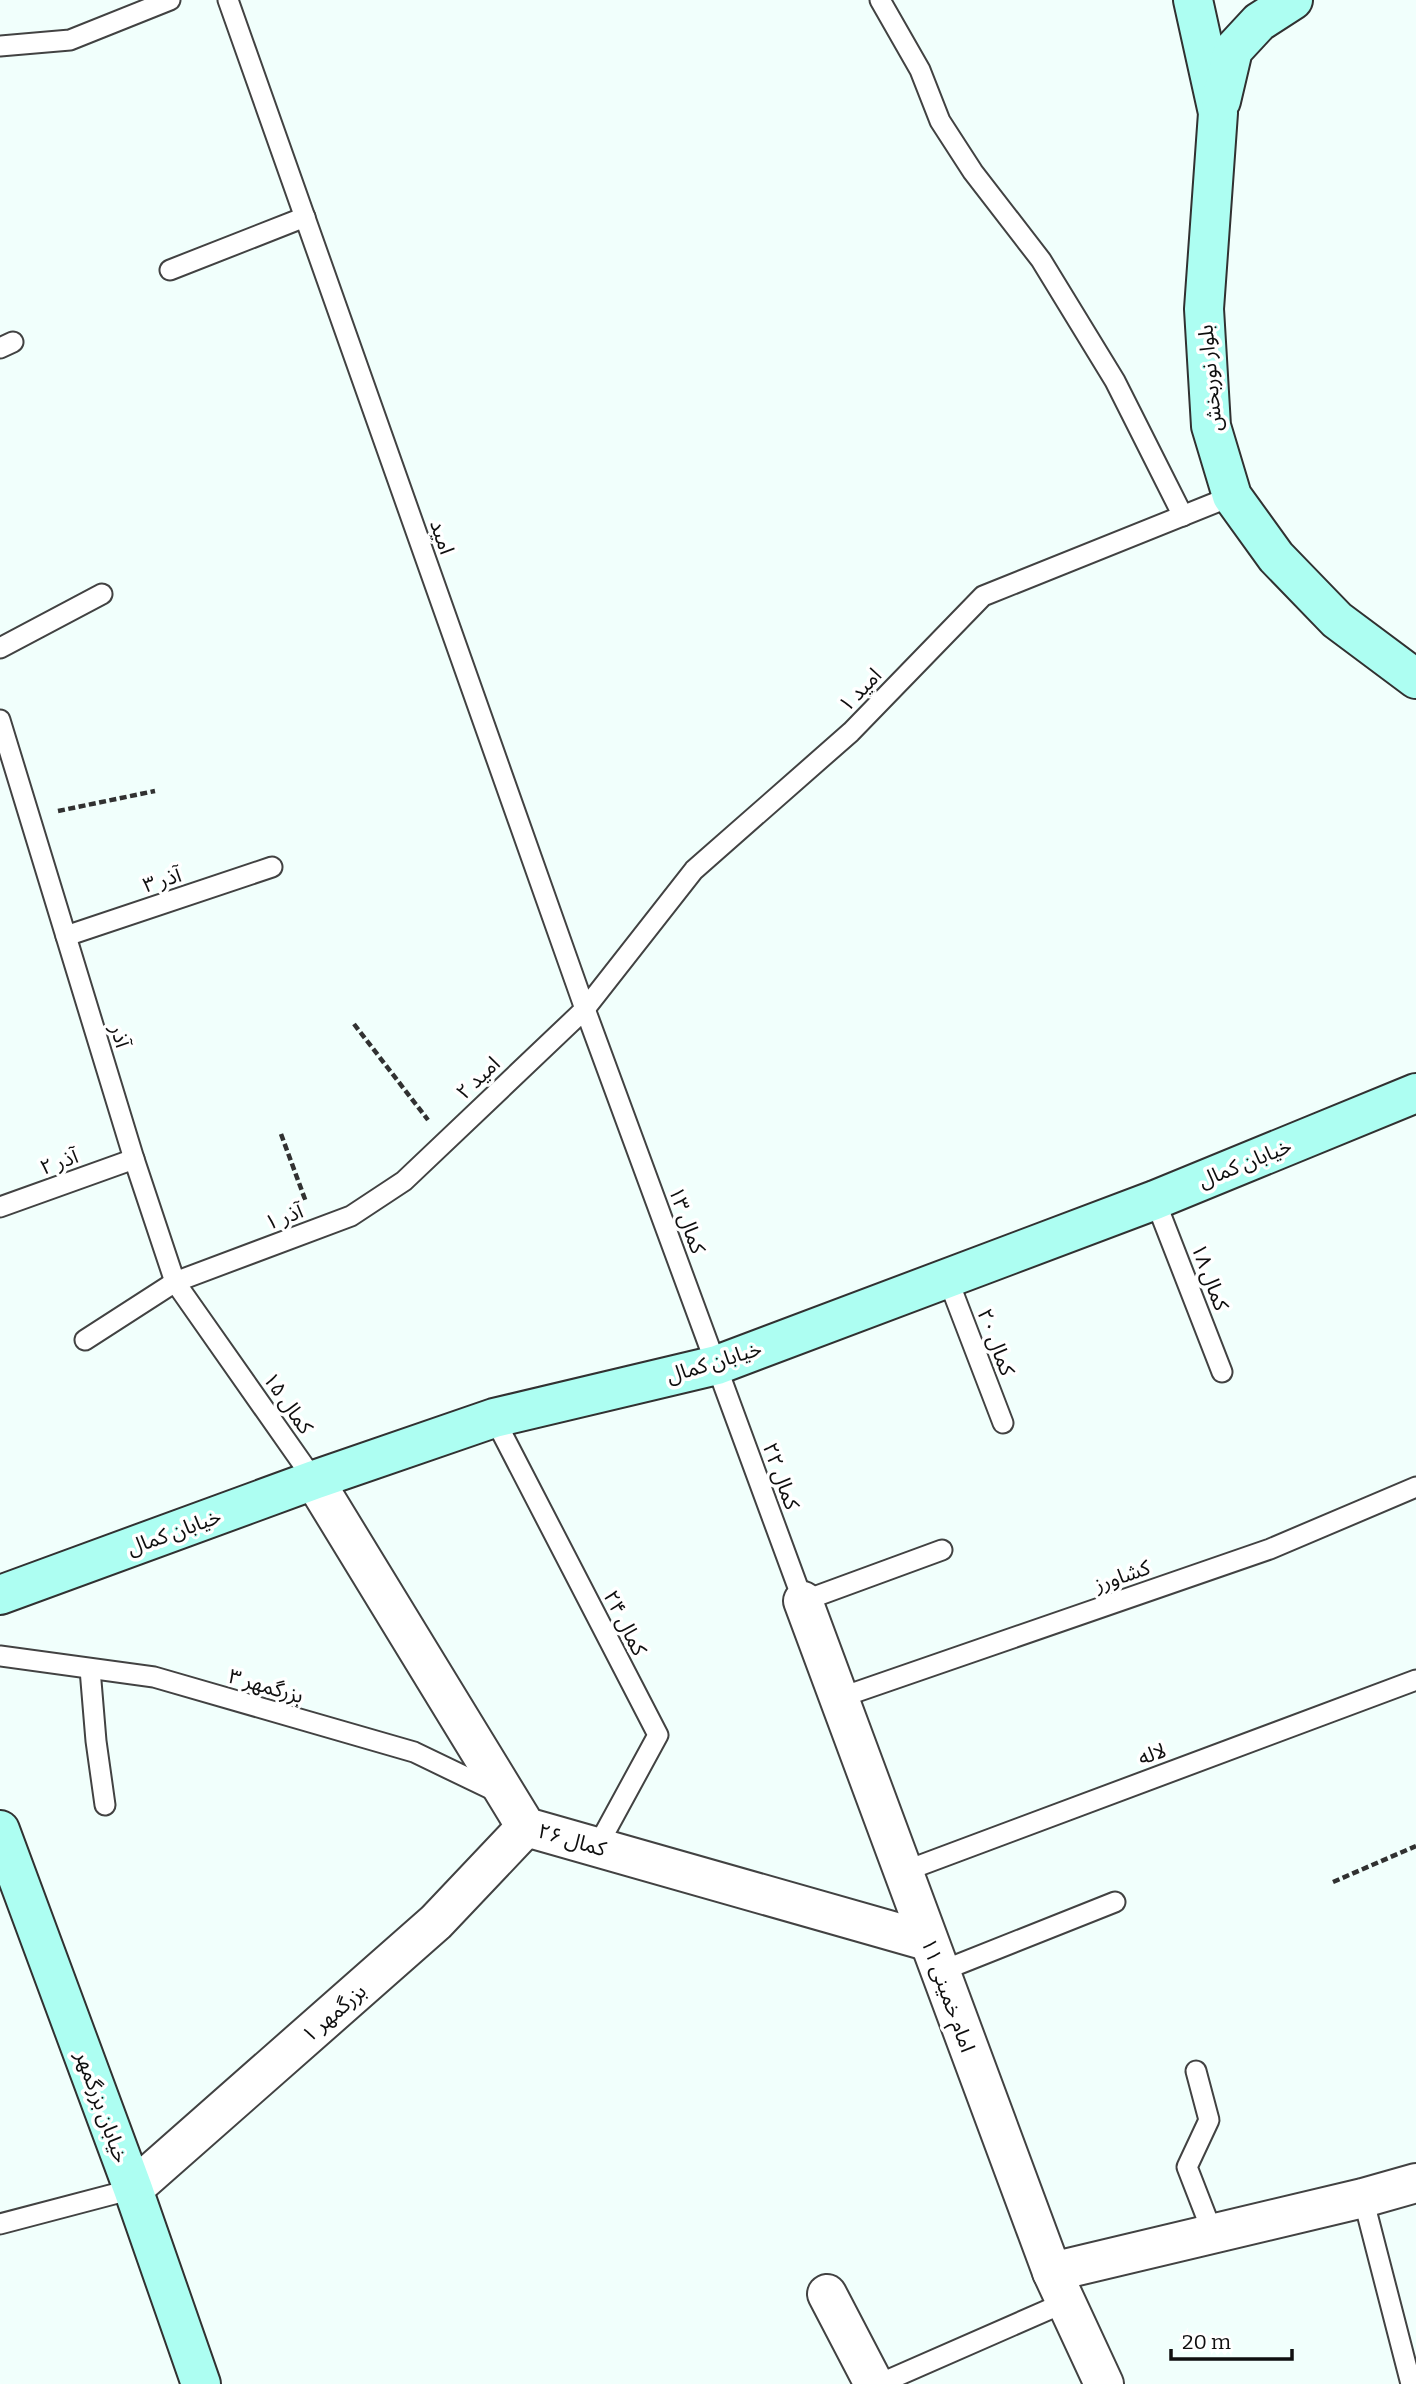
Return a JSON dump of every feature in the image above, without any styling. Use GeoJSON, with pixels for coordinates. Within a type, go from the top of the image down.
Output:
{"type":"FeatureCollection","features":[{"type":"Feature","properties":{"kind":"street","name":"بلوار نوربخش"},"geometry":{"type":"LineString","coordinates":[[1194,0],[1218,113],[1204,309],[1211,426],[1232,496],[1276,557],[1337,620],[1409,669]]}},
{"type":"Feature","properties":{"kind":"street"},"geometry":{"type":"LineString","coordinates":[[1218,113],[1233,50],[1259,22],[1293,0]]}},
{"type":"Feature","properties":{"kind":"street","name":"خیابان کمال"},"geometry":{"type":"LineString","coordinates":[[0,1595],[314,1480],[494,1418],[717,1365],[1155,1200],[1416,1093]]}},
{"type":"Feature","properties":{"kind":"street"},"geometry":{"type":"LineString","coordinates":[[314,1480],[517,1812]]}},
{"type":"Feature","properties":{"kind":"street","name":"امام خمینی ۱۱"},"geometry":{"type":"LineString","coordinates":[[803,1601],[905,1871],[933,1956],[1059,2287],[1104,2384]]}},
{"type":"Feature","properties":{"kind":"street","name":"کمال ۲۶"},"geometry":{"type":"LineString","coordinates":[[517,1812],[597,1847],[933,1956]]}},
{"type":"Feature","properties":{"kind":"street","name":"بزرگمهر ۱"},"geometry":{"type":"LineString","coordinates":[[133,2189],[436,1922],[517,1812]]}},
{"type":"Feature","properties":{"kind":"street","name":"خیابان بزرگمهر"},"geometry":{"type":"LineString","coordinates":[[1,1838],[133,2189],[201,2384]]}},
{"type":"Feature","properties":{"kind":"street"},"geometry":{"type":"LineString","coordinates":[[1059,2287],[1213,2234],[1416,2183]]}},
{"type":"Feature","properties":{"kind":"street"},"geometry":{"type":"LineString","coordinates":[[827,2294],[874,2384]]}},
{"type":"Feature","properties":{"kind":"lane"},"geometry":{"type":"LineString","coordinates":[[0,46],[70,40],[170,0]]}},
{"type":"Feature","properties":{"kind":"lane","name":"امید"},"geometry":{"type":"LineString","coordinates":[[228,0],[614,1090]]}},
{"type":"Feature","properties":{"kind":"lane"},"geometry":{"type":"LineString","coordinates":[[880,0],[920,71],[940,121],[973,172],[1041,260],[1115,381],[1183,516]]}},
{"type":"Feature","properties":{"kind":"lane"},"geometry":{"type":"LineString","coordinates":[[170,270],[305,218]]}},
{"type":"Feature","properties":{"kind":"lane","name":"امید ۱"},"geometry":{"type":"LineString","coordinates":[[584,1009],[694,870],[851,732],[983,597],[1232,496]]}},
{"type":"Feature","properties":{"kind":"lane"},"geometry":{"type":"LineString","coordinates":[[0,648],[102,594]]}},
{"type":"Feature","properties":{"kind":"lane","name":"آذر"},"geometry":{"type":"LineString","coordinates":[[0,720],[174,1282],[224,1352]]}},
{"type":"Feature","properties":{"kind":"lane","name":"آذر ۳"},"geometry":{"type":"LineString","coordinates":[[66,936],[272,867]]}},
{"type":"Feature","properties":{"kind":"lane","name":"امید ۲"},"geometry":{"type":"LineString","coordinates":[[404,1181],[584,1009]]}},
{"type":"Feature","properties":{"kind":"lane","name":"کمال ۱۳"},"geometry":{"type":"LineString","coordinates":[[614,1090],[717,1365]]}},
{"type":"Feature","properties":{"kind":"lane","name":"آذر ۲"},"geometry":{"type":"LineString","coordinates":[[0,1207],[134,1159]]}},
{"type":"Feature","properties":{"kind":"lane","name":"آذر ۱"},"geometry":{"type":"LineString","coordinates":[[85,1340],[174,1282],[351,1216],[404,1181]]}},
{"type":"Feature","properties":{"kind":"lane","name":"کمال ۱۸"},"geometry":{"type":"LineString","coordinates":[[1155,1200],[1222,1371]]}},
{"type":"Feature","properties":{"kind":"lane","name":"کمال ۲۰"},"geometry":{"type":"LineString","coordinates":[[947,1277],[1003,1423]]}},
{"type":"Feature","properties":{"kind":"lane","name":"کمال ۱۵"},"geometry":{"type":"LineString","coordinates":[[224,1352],[314,1480]]}},
{"type":"Feature","properties":{"kind":"lane","name":"کمال ۲۲"},"geometry":{"type":"LineString","coordinates":[[717,1365],[803,1601]]}},
{"type":"Feature","properties":{"kind":"lane","name":"کمال ۲۴"},"geometry":{"type":"LineString","coordinates":[[494,1418],[658,1735],[597,1847]]}},
{"type":"Feature","properties":{"kind":"lane","name":"کشاورز"},"geometry":{"type":"LineString","coordinates":[[839,1698],[1270,1549],[1416,1487]]}},
{"type":"Feature","properties":{"kind":"lane"},"geometry":{"type":"LineString","coordinates":[[803,1601],[942,1550]]}},
{"type":"Feature","properties":{"kind":"lane","name":"بزرگمهر ۳"},"geometry":{"type":"LineString","coordinates":[[0,1656],[154,1677],[414,1752],[517,1812]]}},
{"type":"Feature","properties":{"kind":"lane"},"geometry":{"type":"LineString","coordinates":[[90,1668],[96,1741],[106,1805]]}},
{"type":"Feature","properties":{"kind":"lane","name":"لاله"},"geometry":{"type":"LineString","coordinates":[[905,1871],[1416,1680]]}},
{"type":"Feature","properties":{"kind":"lane"},"geometry":{"type":"LineString","coordinates":[[933,1956],[1115,1902]]}},
{"type":"Feature","properties":{"kind":"lane"},"geometry":{"type":"LineString","coordinates":[[1196,2071],[1209,2120],[1188,2167],[1213,2234]]}},
{"type":"Feature","properties":{"kind":"lane"},"geometry":{"type":"LineString","coordinates":[[0,2224],[133,2189]]}},
{"type":"Feature","properties":{"kind":"lane"},"geometry":{"type":"LineString","coordinates":[[1363,2198],[1411,2384]]}},
{"type":"Feature","properties":{"kind":"lane"},"geometry":{"type":"LineString","coordinates":[[879,2384],[1059,2287]]}},
{"type":"Feature","properties":{"kind":"path"},"geometry":{"type":"LineString","coordinates":[[30,817],[155,791]]}},
{"type":"Feature","properties":{"kind":"path"},"geometry":{"type":"LineString","coordinates":[[354,1024],[445,1142]]}},
{"type":"Feature","properties":{"kind":"path"},"geometry":{"type":"LineString","coordinates":[[281,1134],[316,1229]]}},
{"type":"Feature","properties":{"kind":"path"},"geometry":{"type":"LineString","coordinates":[[1333,1882],[1416,1846]]}}]}
